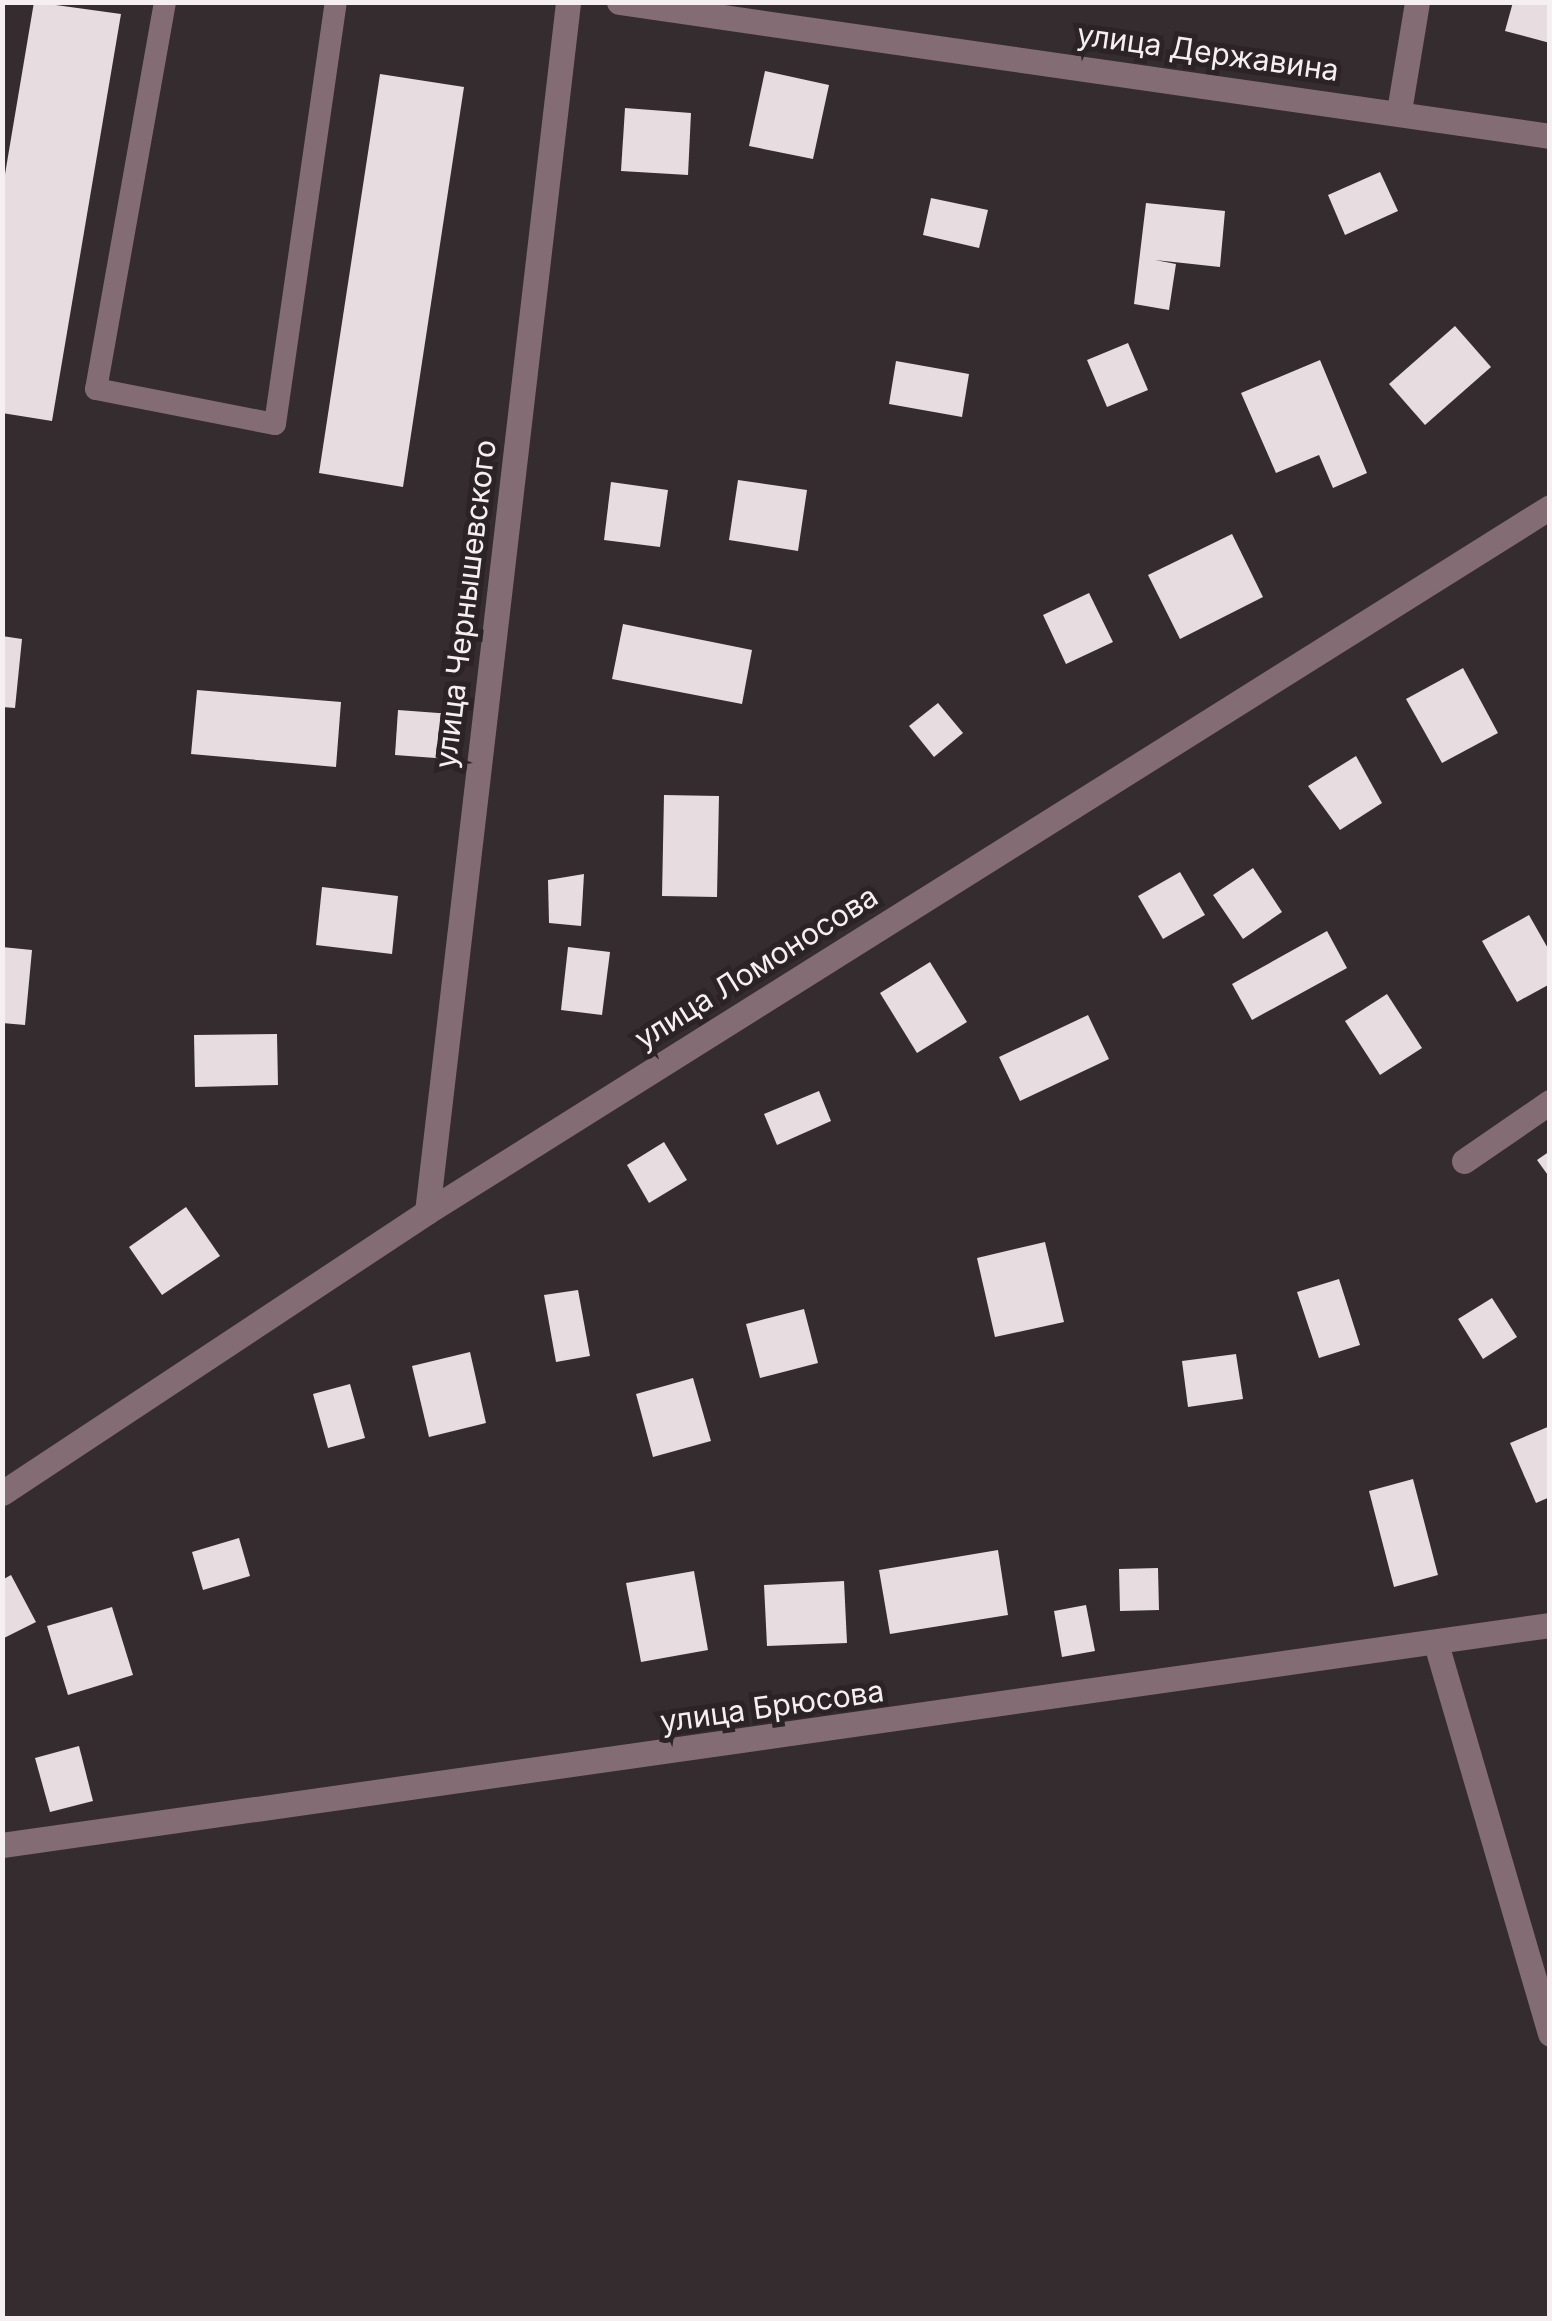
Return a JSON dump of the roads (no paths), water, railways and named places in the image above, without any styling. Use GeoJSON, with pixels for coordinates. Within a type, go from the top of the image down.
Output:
{"type":"FeatureCollection","features":[{"type":"Feature","properties":{"kind":"street","name":"улица Чернышевского"},"geometry":{"type":"LineString","coordinates":[[427,1212],[568,2]]}},
{"type":"Feature","properties":{"kind":"street","name":"улица Державина"},"geometry":{"type":"LineString","coordinates":[[619,2],[689,8],[1550,136]]}},
{"type":"Feature","properties":{"kind":"street"},"geometry":{"type":"LineString","coordinates":[[1400,111],[1417,2]]}},
{"type":"Feature","properties":{"kind":"street","name":"улица Ломоносова"},"geometry":{"type":"LineString","coordinates":[[2,1492],[427,1212],[1550,507]]}},
{"type":"Feature","properties":{"kind":"street"},"geometry":{"type":"LineString","coordinates":[[1464,1161],[1550,1102]]}},
{"type":"Feature","properties":{"kind":"street","name":"улица Брюсова"},"geometry":{"type":"LineString","coordinates":[[2,1845],[1437,1647],[1550,1626]]}},
{"type":"Feature","properties":{"kind":"street"},"geometry":{"type":"LineString","coordinates":[[1437,1647],[1550,2034]]}},
{"type":"Feature","properties":{"kind":"lane"},"geometry":{"type":"LineString","coordinates":[[165,2],[96,390],[275,424],[336,2]]}}]}
